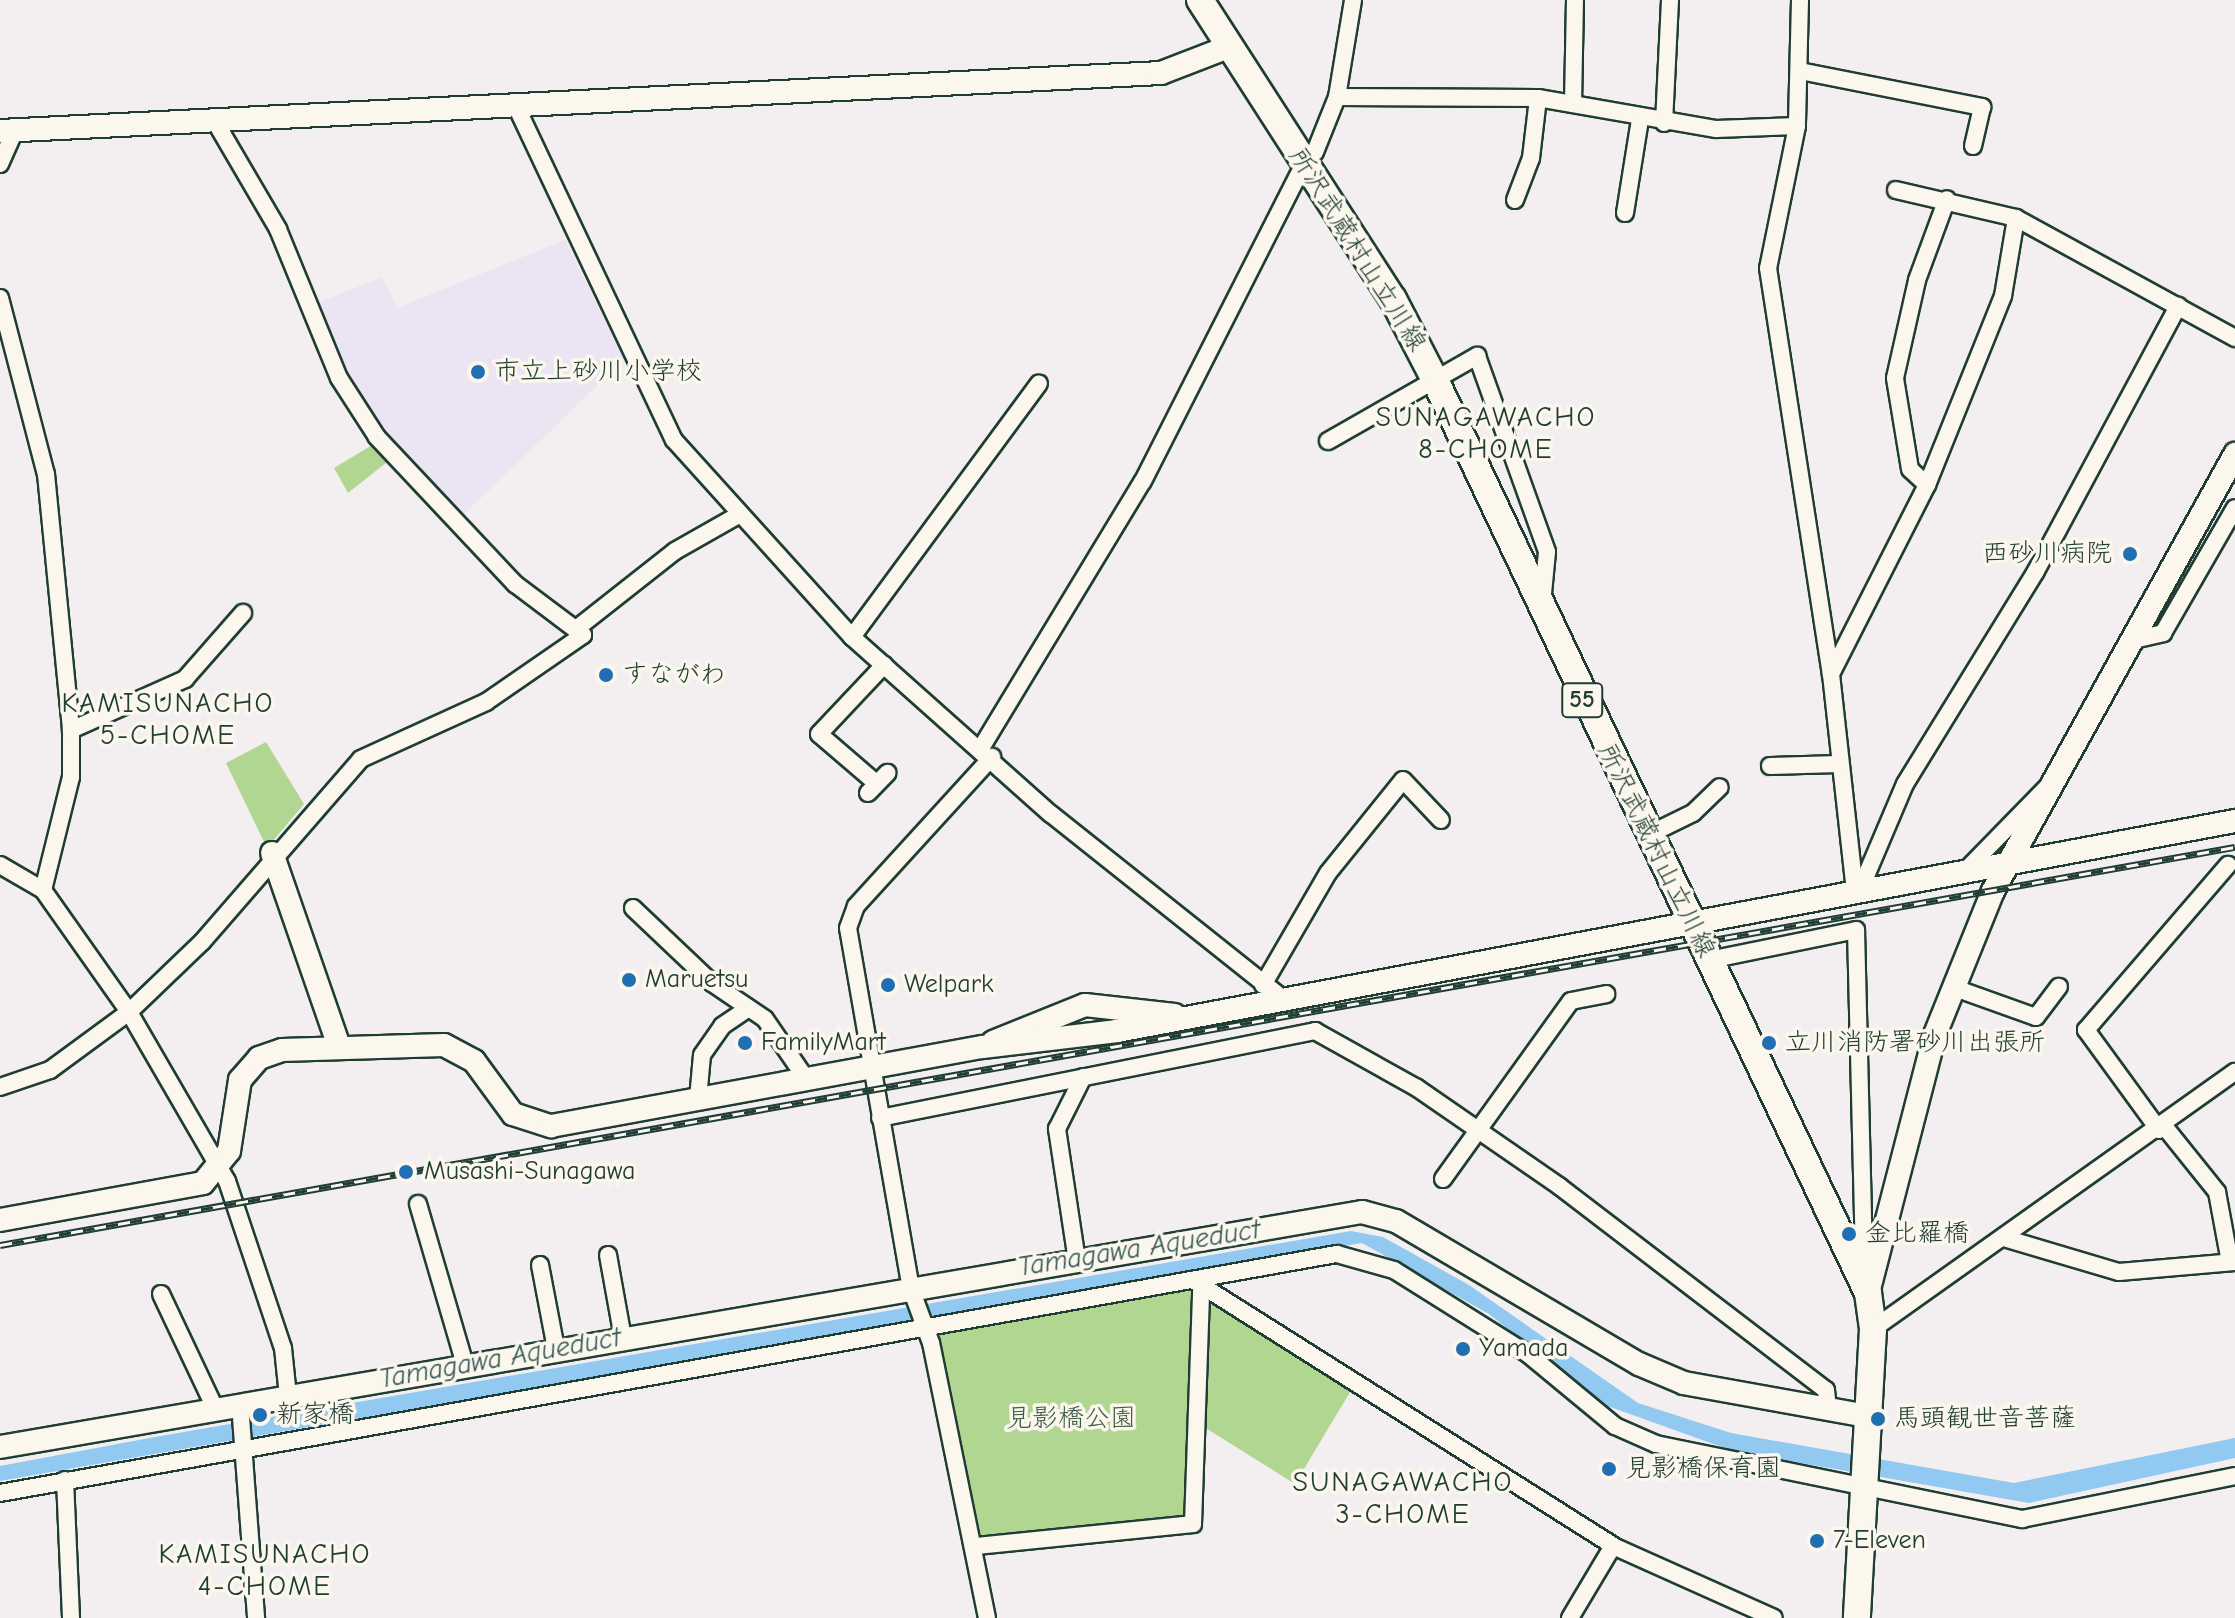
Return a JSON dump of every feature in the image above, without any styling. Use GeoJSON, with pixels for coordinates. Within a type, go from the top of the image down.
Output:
{"type":"FeatureCollection","features":[{"type":"Feature","properties":{"kind":"main road","name":"所沢武蔵村山立川線"},"geometry":{"type":"LineString","coordinates":[[1200,0],[1393,299],[1436,382],[1541,614],[1856,1266],[1868,1293],[1873,1329],[1868,1425]]}},
{"type":"Feature","properties":{"kind":"main road","name":"55"},"geometry":{"type":"LineString","coordinates":[[1857,1618],[1868,1425]]}},
{"type":"Feature","properties":{"kind":"street"},"geometry":{"type":"LineString","coordinates":[[987,1618],[977,1546],[931,1343],[921,1327],[913,1292],[880,1118],[850,917],[986,752],[1143,481],[1303,162],[1315,152],[1337,97],[1353,0]]}},
{"type":"Feature","properties":{"kind":"street"},"geometry":{"type":"LineString","coordinates":[[1573,104],[1575,0]]}},
{"type":"Feature","properties":{"kind":"street"},"geometry":{"type":"LineString","coordinates":[[1664,123],[1670,0]]}},
{"type":"Feature","properties":{"kind":"street"},"geometry":{"type":"LineString","coordinates":[[1800,0],[1797,126],[1768,268],[1831,674],[1839,764],[1857,890]]}},
{"type":"Feature","properties":{"kind":"street"},"geometry":{"type":"LineString","coordinates":[[0,164],[8,131],[1161,73],[1231,46]]}},
{"type":"Feature","properties":{"kind":"street"},"geometry":{"type":"LineString","coordinates":[[1800,71],[1982,107],[1973,146]]}},
{"type":"Feature","properties":{"kind":"street"},"geometry":{"type":"LineString","coordinates":[[1337,97],[1538,98],[1664,123],[1797,126]]}},
{"type":"Feature","properties":{"kind":"street"},"geometry":{"type":"LineString","coordinates":[[1515,200],[1531,158],[1538,98]]}},
{"type":"Feature","properties":{"kind":"street"},"geometry":{"type":"LineString","coordinates":[[516,106],[674,440],[852,637],[1272,990]]}},
{"type":"Feature","properties":{"kind":"street"},"geometry":{"type":"LineString","coordinates":[[1625,213],[1640,119]]}},
{"type":"Feature","properties":{"kind":"street"},"geometry":{"type":"LineString","coordinates":[[0,1087],[50,1070],[129,1012],[202,942],[272,853],[361,759],[529,677],[583,635],[515,584],[377,437],[339,378],[278,229],[215,121]]}},
{"type":"Feature","properties":{"kind":"street"},"geometry":{"type":"LineString","coordinates":[[1896,190],[1947,199],[2016,218],[2235,338]]}},
{"type":"Feature","properties":{"kind":"street"},"geometry":{"type":"LineString","coordinates":[[1927,485],[1910,469],[1895,378],[1917,280],[1947,199]]}},
{"type":"Feature","properties":{"kind":"street"},"geometry":{"type":"LineString","coordinates":[[1831,674],[1927,485],[2003,296],[2016,218]]}},
{"type":"Feature","properties":{"kind":"street"},"geometry":{"type":"LineString","coordinates":[[0,298],[46,474],[71,730],[71,777],[43,890]]}},
{"type":"Feature","properties":{"kind":"street"},"geometry":{"type":"LineString","coordinates":[[1857,890],[1905,784],[2036,571],[2178,306]]}},
{"type":"Feature","properties":{"kind":"street"},"geometry":{"type":"LineString","coordinates":[[1328,441],[1477,356],[1488,377],[1547,552],[1541,614]]}},
{"type":"Feature","properties":{"kind":"street"},"geometry":{"type":"LineString","coordinates":[[852,637],[1039,383]]}},
{"type":"Feature","properties":{"kind":"street"},"geometry":{"type":"LineString","coordinates":[[1868,1293],[1952,987],[2007,864],[2138,639],[2235,454]]}},
{"type":"Feature","properties":{"kind":"street"},"geometry":{"type":"LineString","coordinates":[[2138,639],[2163,633],[2235,508]]}},
{"type":"Feature","properties":{"kind":"street"},"geometry":{"type":"LineString","coordinates":[[576,629],[675,551],[740,514]]}},
{"type":"Feature","properties":{"kind":"street"},"geometry":{"type":"LineString","coordinates":[[71,730],[185,679],[243,613]]}},
{"type":"Feature","properties":{"kind":"street"},"geometry":{"type":"LineString","coordinates":[[877,783],[819,734],[884,665]]}},
{"type":"Feature","properties":{"kind":"street"},"geometry":{"type":"LineString","coordinates":[[1770,766],[1839,764]]}},
{"type":"Feature","properties":{"kind":"street"},"geometry":{"type":"LineString","coordinates":[[1272,990],[1328,873],[1403,780],[1441,820]]}},
{"type":"Feature","properties":{"kind":"street"},"geometry":{"type":"LineString","coordinates":[[1966,870],[2056,780]]}},
{"type":"Feature","properties":{"kind":"street"},"geometry":{"type":"LineString","coordinates":[[1648,835],[1693,813],[1720,787]]}},
{"type":"Feature","properties":{"kind":"street"},"geometry":{"type":"LineString","coordinates":[[0,1220],[170,1193],[217,1171],[231,1144],[236,1090],[253,1063],[282,1050],[452,1047],[478,1065],[507,1109],[541,1125],[983,1047],[1179,1016],[1272,990],[1690,921],[2235,821]]}},
{"type":"Feature","properties":{"kind":"street"},"geometry":{"type":"LineString","coordinates":[[272,853],[339,1047]]}},
{"type":"Feature","properties":{"kind":"street"},"geometry":{"type":"LineString","coordinates":[[0,865],[43,890],[129,1012],[217,1171],[278,1334],[288,1396]]}},
{"type":"Feature","properties":{"kind":"street"},"geometry":{"type":"LineString","coordinates":[[2004,1238],[2119,1272],[2233,1262],[2217,1192],[2162,1128],[2086,1030],[2228,865]]}},
{"type":"Feature","properties":{"kind":"street"},"geometry":{"type":"LineString","coordinates":[[633,908],[790,1047],[807,1080]]}},
{"type":"Feature","properties":{"kind":"street"},"geometry":{"type":"LineString","coordinates":[[1709,960],[1856,930],[1864,1253],[1856,1266]]}},
{"type":"Feature","properties":{"kind":"street"},"geometry":{"type":"LineString","coordinates":[[1952,987],[2036,1017],[2059,987]]}},
{"type":"Feature","properties":{"kind":"street"},"geometry":{"type":"LineString","coordinates":[[1443,1179],[1571,1001],[1606,994]]}},
{"type":"Feature","properties":{"kind":"street"},"geometry":{"type":"LineString","coordinates":[[983,1047],[1085,1005],[1179,1016]]}},
{"type":"Feature","properties":{"kind":"street"},"geometry":{"type":"LineString","coordinates":[[698,1099],[702,1055],[722,1026],[749,1008]]}},
{"type":"Feature","properties":{"kind":"street"},"geometry":{"type":"LineString","coordinates":[[880,1118],[1315,1031],[1480,1131],[1826,1390],[1828,1409]]}},
{"type":"Feature","properties":{"kind":"street"},"geometry":{"type":"LineString","coordinates":[[1873,1329],[2162,1128],[2235,1072]]}},
{"type":"Feature","properties":{"kind":"street"},"geometry":{"type":"LineString","coordinates":[[1077,1261],[1057,1129],[1083,1077]]}},
{"type":"Feature","properties":{"kind":"street"},"geometry":{"type":"LineString","coordinates":[[418,1204],[465,1365]]}},
{"type":"Feature","properties":{"kind":"street"},"geometry":{"type":"LineString","coordinates":[[0,1447],[215,1408],[240,1408],[288,1396],[556,1349],[913,1292],[1362,1212],[1396,1221],[1626,1359],[1684,1383],[1828,1409],[1868,1425]]}},
{"type":"Feature","properties":{"kind":"street"},"geometry":{"type":"LineString","coordinates":[[608,1255],[623,1338]]}},
{"type":"Feature","properties":{"kind":"street"},"geometry":{"type":"LineString","coordinates":[[0,1493],[245,1443],[921,1327],[1363,1256],[1500,1336],[1635,1437],[2022,1519],[2235,1476]]}},
{"type":"Feature","properties":{"kind":"street"},"geometry":{"type":"LineString","coordinates":[[540,1265],[556,1349]]}},
{"type":"Feature","properties":{"kind":"street"},"geometry":{"type":"LineString","coordinates":[[977,1546],[1193,1524],[1197,1285]]}},
{"type":"Feature","properties":{"kind":"street"},"geometry":{"type":"LineString","coordinates":[[1197,1285],[1613,1546],[1774,1618]]}},
{"type":"Feature","properties":{"kind":"street"},"geometry":{"type":"LineString","coordinates":[[161,1294],[215,1408]]}},
{"type":"Feature","properties":{"kind":"street"},"geometry":{"type":"LineString","coordinates":[[240,1408],[256,1618]]}},
{"type":"Feature","properties":{"kind":"street"},"geometry":{"type":"LineString","coordinates":[[65,1480],[71,1618]]}},
{"type":"Feature","properties":{"kind":"street"},"geometry":{"type":"LineString","coordinates":[[1570,1618],[1613,1546]]}},
{"type":"Feature","properties":{"kind":"shaded area","name":"市立上砂川小学校"},"geometry":{"type":"Polygon","coordinates":[[[565,240],[624,360],[459,519],[411,473],[349,384],[313,305],[382,277],[397,308],[565,240]]]}},
{"type":"Feature","properties":{"kind":"green space"},"geometry":{"type":"Polygon","coordinates":[[[374,444],[387,462],[348,493],[334,468],[374,444]]]}},
{"type":"Feature","properties":{"kind":"green space"},"geometry":{"type":"Polygon","coordinates":[[[266,742],[304,804],[267,848],[226,763],[266,742]]]}},
{"type":"Feature","properties":{"kind":"green space","name":"見影橋公園"},"geometry":{"type":"Polygon","coordinates":[[[1192,1285],[1353,1387],[1295,1484],[1196,1422],[1187,1521],[982,1543],[926,1327],[1192,1285]]]}},
{"type":"Feature","properties":{"kind":"water"},"geometry":{"type":"Polygon","coordinates":[[[1351,1231],[1383,1237],[1469,1285],[1638,1403],[1731,1433],[2014,1483],[2235,1438],[2235,1458],[2029,1503],[1733,1451],[1602,1404],[1489,1314],[1362,1243],[0,1481],[0,1466],[155,1437],[1351,1231]]]}},
{"type":"Feature","properties":{"kind":"railway"},"geometry":{"type":"LineString","coordinates":[[0,1245],[2235,847]]}},
{"type":"Feature","properties":{"kind":"place","name":"市立上砂川小学校"},"geometry":{"type":"Point","coordinates":[478,372]}},
{"type":"Feature","properties":{"kind":"place","name":"西砂川病院"},"geometry":{"type":"Point","coordinates":[2130,554]}},
{"type":"Feature","properties":{"kind":"place","name":"すながわ"},"geometry":{"type":"Point","coordinates":[606,675]}},
{"type":"Feature","properties":{"kind":"place","name":"Maruetsu"},"geometry":{"type":"Point","coordinates":[629,980]}},
{"type":"Feature","properties":{"kind":"place","name":"Welpark"},"geometry":{"type":"Point","coordinates":[888,985]}},
{"type":"Feature","properties":{"kind":"place","name":"FamilyMart"},"geometry":{"type":"Point","coordinates":[745,1043]}},
{"type":"Feature","properties":{"kind":"place","name":"立川消防署砂川出張所"},"geometry":{"type":"Point","coordinates":[1769,1043]}},
{"type":"Feature","properties":{"kind":"place","name":"Musashi-Sunagawa"},"geometry":{"type":"Point","coordinates":[406,1172]}},
{"type":"Feature","properties":{"kind":"place","name":"金比羅橋"},"geometry":{"type":"Point","coordinates":[1849,1234]}},
{"type":"Feature","properties":{"kind":"place","name":"Yamada"},"geometry":{"type":"Point","coordinates":[1463,1349]}},
{"type":"Feature","properties":{"kind":"place","name":"新家橋"},"geometry":{"type":"Point","coordinates":[260,1415]}},
{"type":"Feature","properties":{"kind":"place","name":"馬頭観世音菩薩"},"geometry":{"type":"Point","coordinates":[1878,1419]}},
{"type":"Feature","properties":{"kind":"place","name":"見影橋保育園"},"geometry":{"type":"Point","coordinates":[1609,1469]}},
{"type":"Feature","properties":{"kind":"place","name":"7-Eleven"},"geometry":{"type":"Point","coordinates":[1817,1541]}},
{"type":"Feature","properties":{"kind":"district","name":"SUNAGAWACHO 8-CHOME"},"geometry":{"type":"Point","coordinates":[1486,433]}},
{"type":"Feature","properties":{"kind":"district","name":"KAMISUNACHO 5-CHOME"},"geometry":{"type":"Point","coordinates":[168,719]}},
{"type":"Feature","properties":{"kind":"district","name":"SUNAGAWACHO 3-CHOME"},"geometry":{"type":"Point","coordinates":[1403,1498]}},
{"type":"Feature","properties":{"kind":"district","name":"KAMISUNACHO 4-CHOME"},"geometry":{"type":"Point","coordinates":[265,1570]}},
{"type":"Feature","properties":{"kind":"water label","name":"Tamagawa Aqueduct"},"geometry":{"type":"Point","coordinates":[1139,1248]}},
{"type":"Feature","properties":{"kind":"water label","name":"Tamagawa Aqueduct"},"geometry":{"type":"Point","coordinates":[500,1358]}}]}
